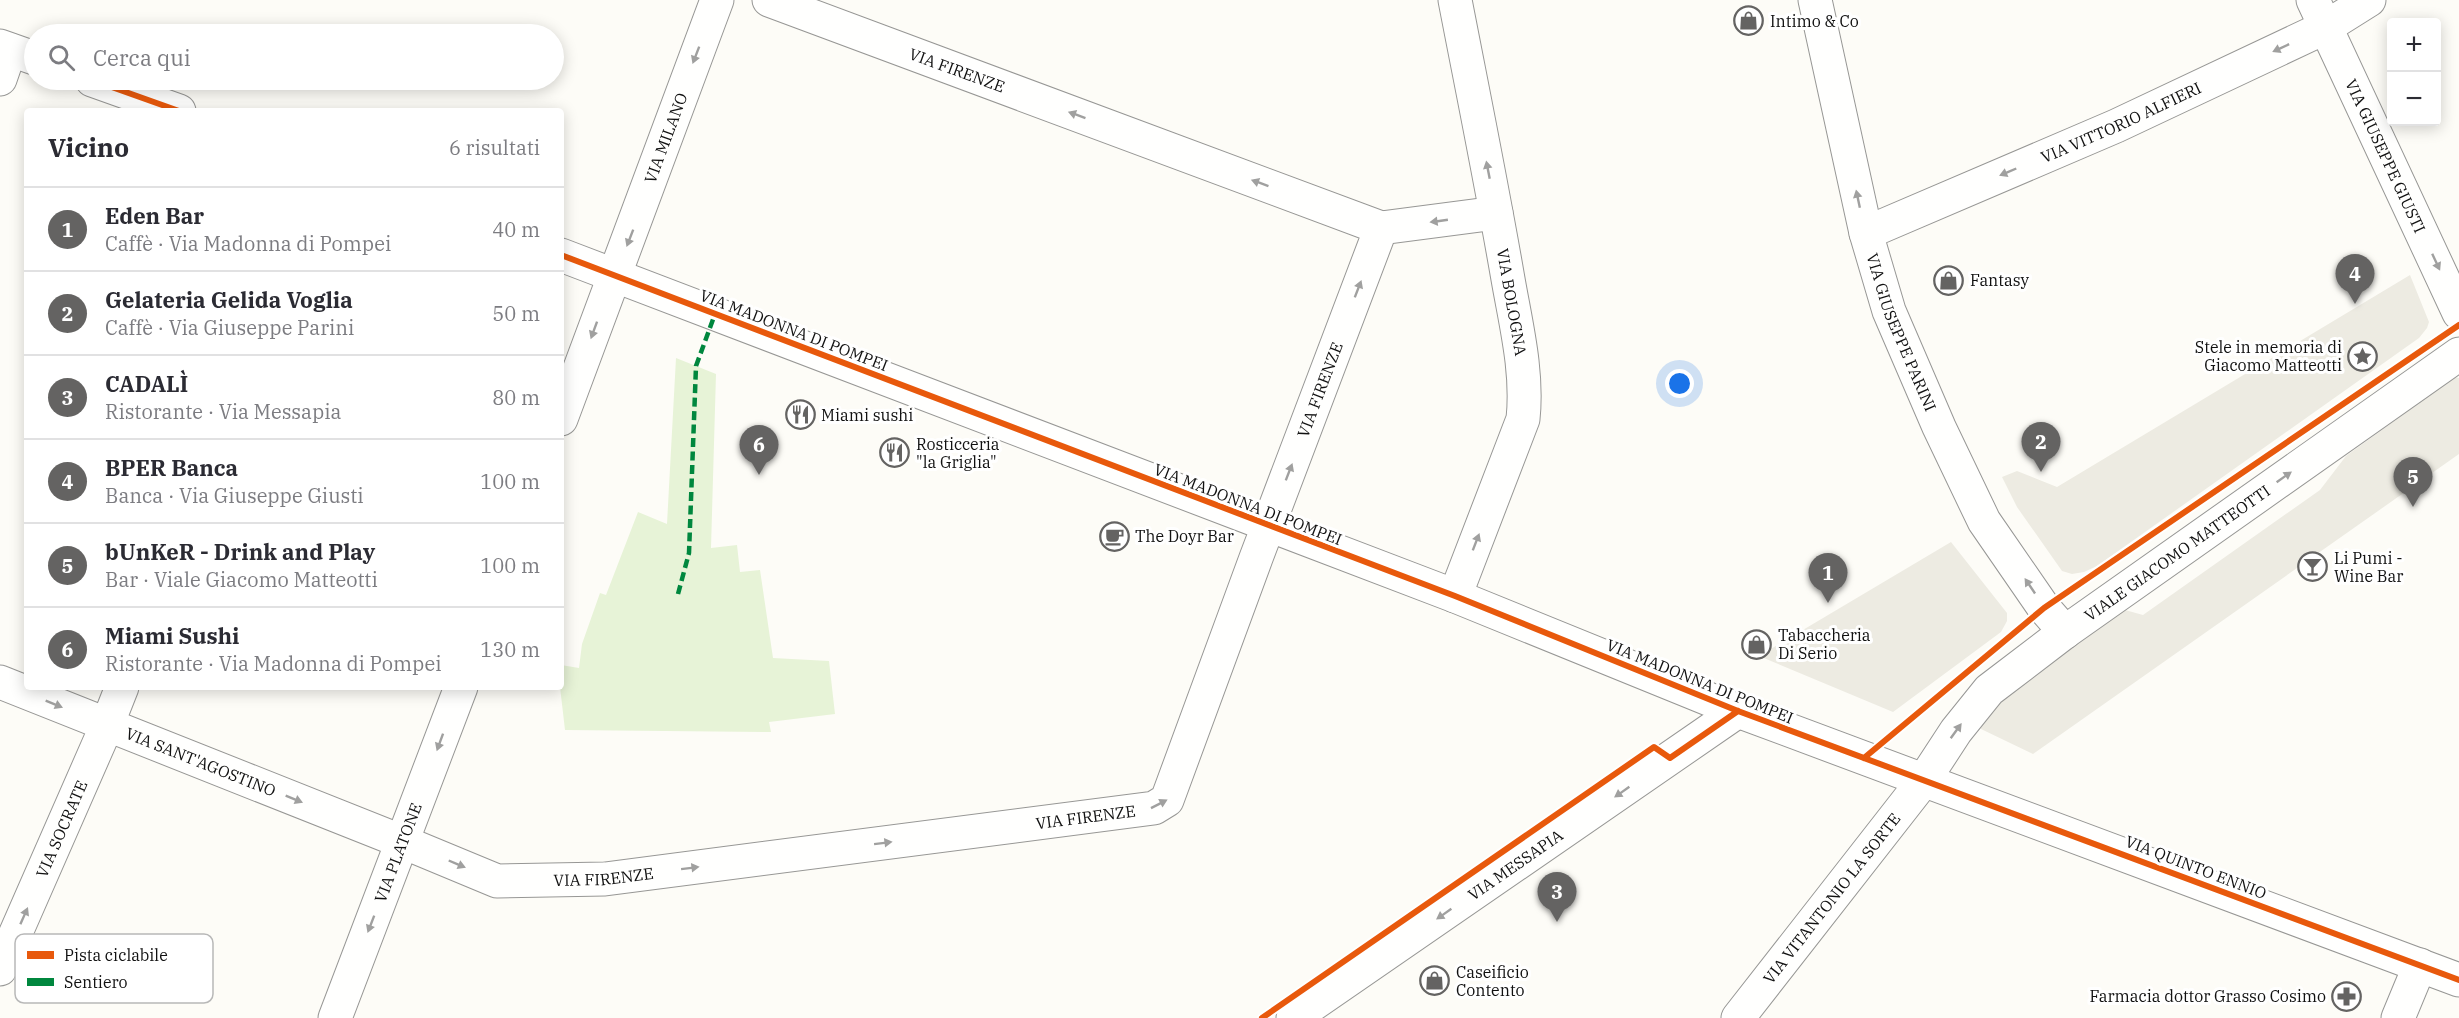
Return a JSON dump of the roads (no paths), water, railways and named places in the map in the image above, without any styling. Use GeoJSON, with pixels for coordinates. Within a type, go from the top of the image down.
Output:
{"type":"FeatureCollection","features":[{"type":"Feature","properties":{"kind":"street","name":"VIA MILANO"},"geometry":{"type":"LineString","coordinates":[[615,275],[717,0]]}},
{"type":"Feature","properties":{"kind":"street","name":"VIA FIRENZE"},"geometry":{"type":"LineString","coordinates":[[769,0],[1381,228],[1496,213]]}},
{"type":"Feature","properties":{"kind":"street","name":"VIA BOLOGNA"},"geometry":{"type":"LineString","coordinates":[[1455,0],[1496,213],[1523,367],[1525,396],[1523,419],[1455,596]]}},
{"type":"Feature","properties":{"kind":"street","name":"VIA GIUSEPPE PARINI"},"geometry":{"type":"LineString","coordinates":[[1815,0],[1866,234],[1889,311],[1939,427],[1984,521],[2044,608],[2065,632]]}},
{"type":"Feature","properties":{"kind":"street","name":"VIA VITTORIO ALFIERI"},"geometry":{"type":"LineString","coordinates":[[1866,234],[2116,126],[2319,14],[2369,0]]}},
{"type":"Feature","properties":{"kind":"street","name":"VIA GIUSEPPE GIUSTI"},"geometry":{"type":"LineString","coordinates":[[2319,14],[2459,313]]}},
{"type":"Feature","properties":{"kind":"street"},"geometry":{"type":"LineString","coordinates":[[120,90],[171,108]]}},
{"type":"Feature","properties":{"kind":"street","name":"VIA FIRENZE"},"geometry":{"type":"LineString","coordinates":[[403,842],[497,881],[605,879],[1154,808],[1167,800],[1381,228]]}},
{"type":"Feature","properties":{"kind":"street","name":"VIA MADONNA DI POMPEI"},"geometry":{"type":"LineString","coordinates":[[564,256],[1455,596],[1738,711],[1924,780]]}},
{"type":"Feature","properties":{"kind":"street"},"geometry":{"type":"LineString","coordinates":[[564,411],[615,275]]}},
{"type":"Feature","properties":{"kind":"street","name":"VIALE GIACOMO MATTEOTTI"},"geometry":{"type":"LineString","coordinates":[[1924,780],[1956,731],[1989,690],[2065,632],[2459,354]]}},
{"type":"Feature","properties":{"kind":"street","name":"VIA SANT'AGOSTINO"},"geometry":{"type":"LineString","coordinates":[[0,682],[403,842]]}},
{"type":"Feature","properties":{"kind":"street","name":"VIA SOCRATE"},"geometry":{"type":"LineString","coordinates":[[15,934],[121,690]]}},
{"type":"Feature","properties":{"kind":"street","name":"VIA PLATONE"},"geometry":{"type":"LineString","coordinates":[[335,1018],[460,690]]}},
{"type":"Feature","properties":{"kind":"street","name":"VIA MESSAPIA"},"geometry":{"type":"LineString","coordinates":[[1293,1018],[1738,711]]}},
{"type":"Feature","properties":{"kind":"street","name":"VIA QUINTO ENNIO"},"geometry":{"type":"LineString","coordinates":[[1924,780],[2459,980]]}},
{"type":"Feature","properties":{"kind":"street","name":"VIA VITANTONIO LA SORTE"},"geometry":{"type":"LineString","coordinates":[[1738,1018],[1924,780]]}},
{"type":"Feature","properties":{"kind":"street","name":"VIA SOCRATE"},"geometry":{"type":"LineString","coordinates":[[0,969],[15,935]]}},
{"type":"Feature","properties":{"kind":"street"},"geometry":{"type":"LineString","coordinates":[[2398,1018],[2420,965]]}},
{"type":"Feature","properties":{"kind":"place","name":"Intimo & Co"},"geometry":{"type":"Point","coordinates":[1749,21]}},
{"type":"Feature","properties":{"kind":"place","name":"Fantasy"},"geometry":{"type":"Point","coordinates":[1949,280]}},
{"type":"Feature","properties":{"kind":"place","name":"BPER Banca"},"geometry":{"type":"Point","coordinates":[2355,304]}},
{"type":"Feature","properties":{"kind":"place","name":"Stele in memoria di Giacomo Matteotti"},"geometry":{"type":"Point","coordinates":[2363,356]}},
{"type":"Feature","properties":{"kind":"place","name":"Miami sushi"},"geometry":{"type":"Point","coordinates":[800,415]}},
{"type":"Feature","properties":{"kind":"place","name":"Rosticceria \"la Griglia\""},"geometry":{"type":"Point","coordinates":[895,453]}},
{"type":"Feature","properties":{"kind":"place","name":"Gelateria Gelida Voglia"},"geometry":{"type":"Point","coordinates":[2041,472]}},
{"type":"Feature","properties":{"kind":"place","name":"Miami Sushi"},"geometry":{"type":"Point","coordinates":[759,475]}},
{"type":"Feature","properties":{"kind":"place","name":"bUnKeR - Drink and Play"},"geometry":{"type":"Point","coordinates":[2413,507]}},
{"type":"Feature","properties":{"kind":"place","name":"The Doyr Bar"},"geometry":{"type":"Point","coordinates":[1114,536]}},
{"type":"Feature","properties":{"kind":"place","name":"Li Pumi - Wine Bar"},"geometry":{"type":"Point","coordinates":[2313,567]}},
{"type":"Feature","properties":{"kind":"place","name":"Eden Bar"},"geometry":{"type":"Point","coordinates":[1828,603]}},
{"type":"Feature","properties":{"kind":"place","name":"Tabaccheria Di Serio"},"geometry":{"type":"Point","coordinates":[1757,644]}},
{"type":"Feature","properties":{"kind":"place","name":"CADALÌ"},"geometry":{"type":"Point","coordinates":[1557,922]}},
{"type":"Feature","properties":{"kind":"place","name":"Caseificio Contento"},"geometry":{"type":"Point","coordinates":[1435,981]}},
{"type":"Feature","properties":{"kind":"place","name":"Farmacia dottor Grasso Cosimo"},"geometry":{"type":"Point","coordinates":[2347,996]}}]}
